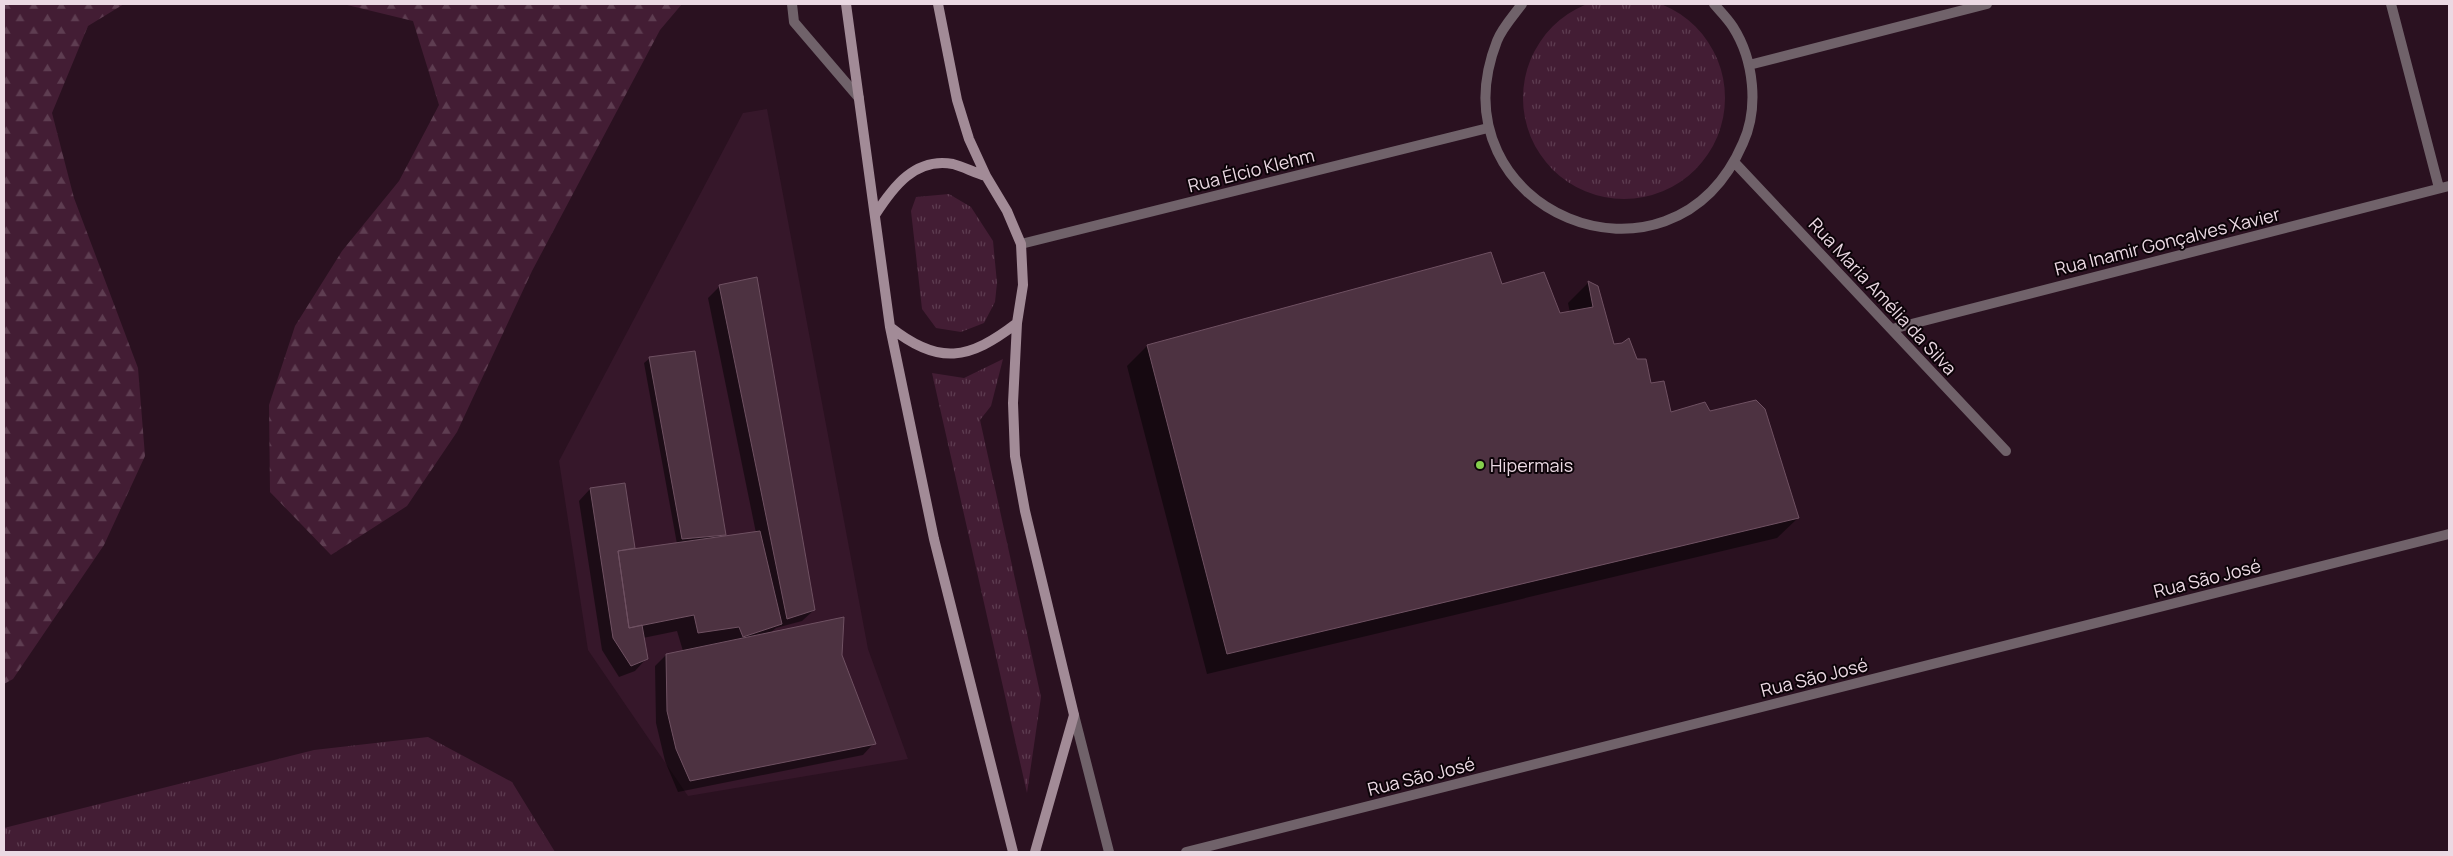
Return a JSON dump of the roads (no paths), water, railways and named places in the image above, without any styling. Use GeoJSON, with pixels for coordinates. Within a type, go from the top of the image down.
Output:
{"type":"FeatureCollection","features":[{"type":"Feature","properties":{"kind":"main road"},"geometry":{"type":"LineString","coordinates":[[846,4],[890,327],[934,539],[1013,852]]}},
{"type":"Feature","properties":{"kind":"main road"},"geometry":{"type":"LineString","coordinates":[[938,4],[957,100],[969,139],[986,176],[1007,211],[1020,244],[1023,285],[1017,323],[1013,403],[1016,456],[1029,530],[1074,715],[1035,852]]}},
{"type":"Feature","properties":{"kind":"main road"},"geometry":{"type":"LineString","coordinates":[[875,215],[893,188],[919,167],[953,164],[986,176]]}},
{"type":"Feature","properties":{"kind":"main road"},"geometry":{"type":"LineString","coordinates":[[890,327],[908,341],[935,354],[964,352],[994,341],[1017,323]]}},
{"type":"Feature","properties":{"kind":"street"},"geometry":{"type":"LineString","coordinates":[[792,4],[794,22],[859,98]]}},
{"type":"Feature","properties":{"kind":"street"},"geometry":{"type":"LineString","coordinates":[[1522,4],[1497,40],[1485,83],[1488,128],[1502,160],[1523,189],[1550,211],[1583,225],[1618,230],[1653,226],[1686,212],[1714,190],[1735,163],[1748,132],[1753,99],[1749,65],[1734,28],[1714,4]]}},
{"type":"Feature","properties":{"kind":"street"},"geometry":{"type":"LineString","coordinates":[[1749,65],[1987,4]]}},
{"type":"Feature","properties":{"kind":"street"},"geometry":{"type":"LineString","coordinates":[[2391,4],[2444,187]]}},
{"type":"Feature","properties":{"kind":"street","name":"Rua Élcio Klehm"},"geometry":{"type":"LineString","coordinates":[[1020,244],[1488,128]]}},
{"type":"Feature","properties":{"kind":"street","name":"Rua Maria Amélia da Silva"},"geometry":{"type":"LineString","coordinates":[[1735,163],[2006,451]]}},
{"type":"Feature","properties":{"kind":"street","name":"Rua Inamir Gonçalves Xavier"},"geometry":{"type":"LineString","coordinates":[[1892,329],[2444,187]]}},
{"type":"Feature","properties":{"kind":"street","name":"Rua São José"},"geometry":{"type":"LineString","coordinates":[[1186,852],[2449,534]]}},
{"type":"Feature","properties":{"kind":"street"},"geometry":{"type":"LineString","coordinates":[[1074,715],[1109,852]]}},
{"type":"Feature","properties":{"kind":"place","name":"Hipermais"},"geometry":{"type":"Point","coordinates":[1480,465]}}]}
